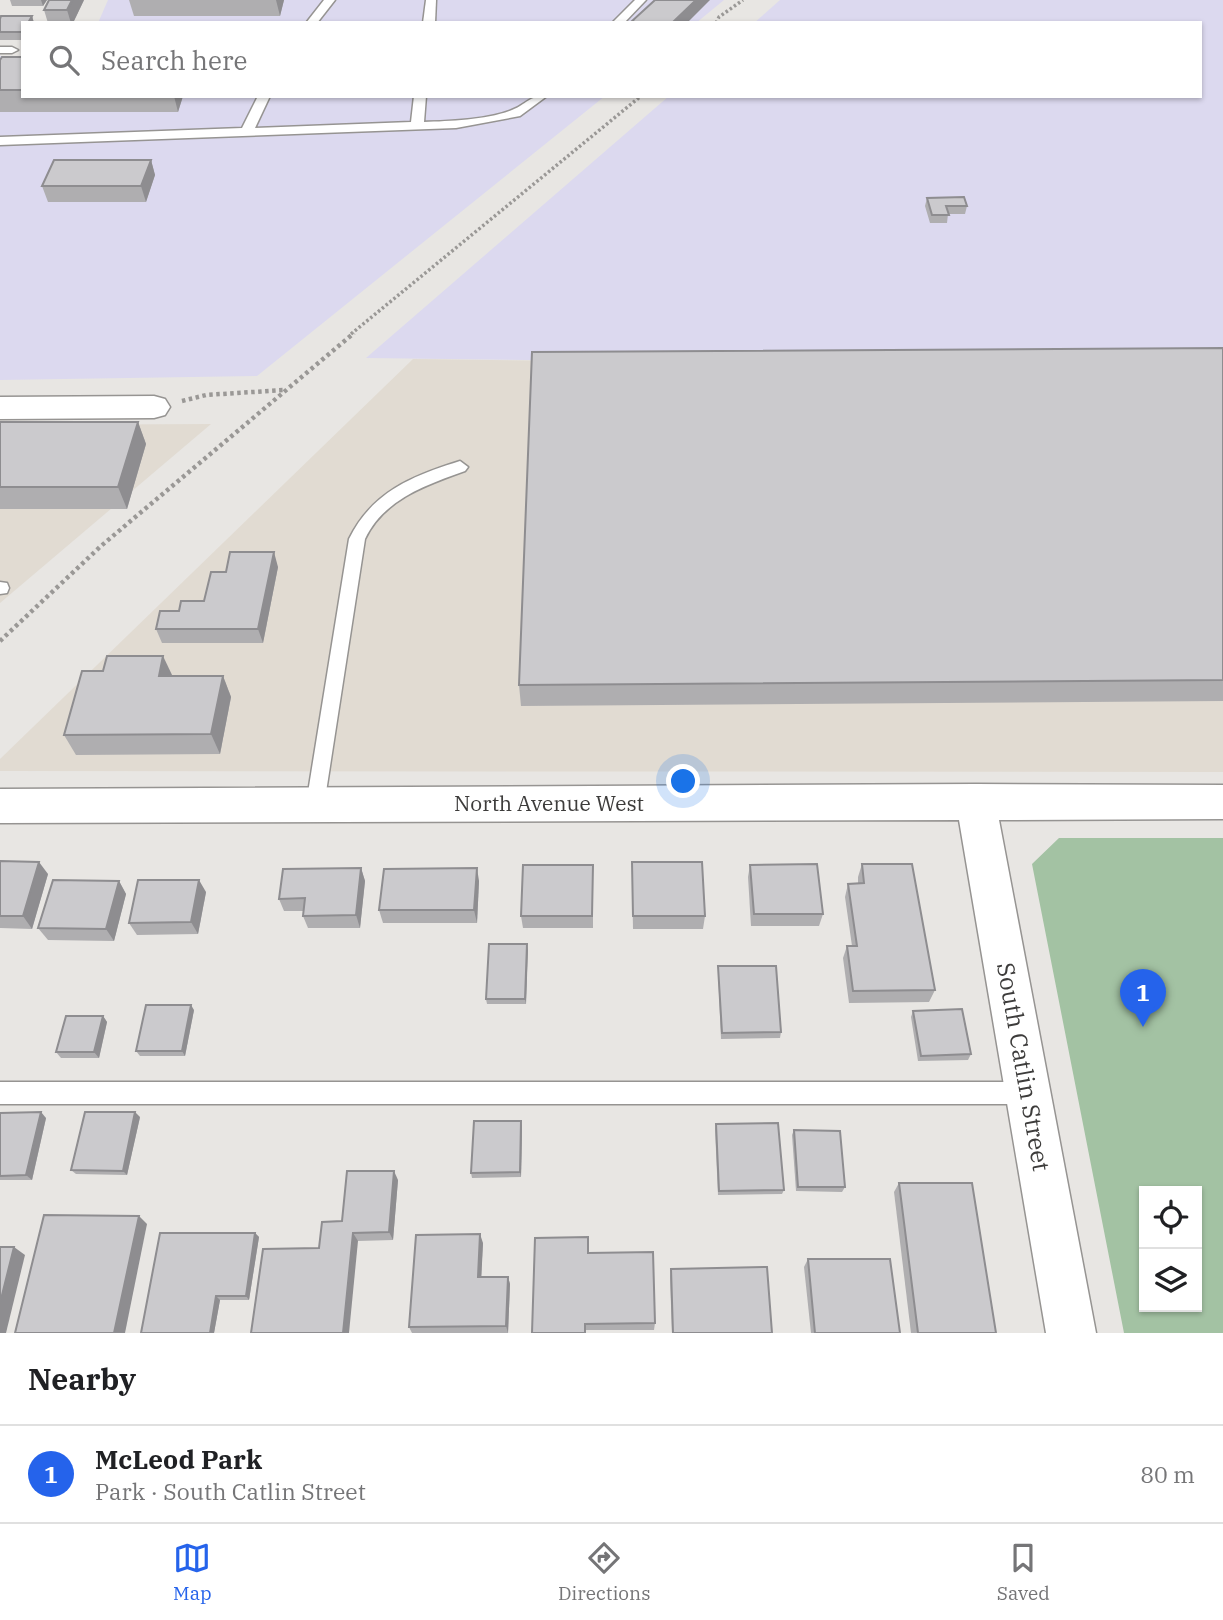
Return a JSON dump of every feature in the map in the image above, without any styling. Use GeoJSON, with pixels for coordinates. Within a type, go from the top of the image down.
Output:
{"type":"FeatureCollection","features":[{"type":"Feature","properties":{"kind":"street"},"geometry":{"type":"LineString","coordinates":[[0,408],[154,407]]}},
{"type":"Feature","properties":{"kind":"street","name":"South Catlin Street"},"geometry":{"type":"LineString","coordinates":[[976,801],[1070,1333]]}},
{"type":"Feature","properties":{"kind":"street","name":"North Avenue West"},"geometry":{"type":"LineString","coordinates":[[0,806],[1223,802]]}},
{"type":"Feature","properties":{"kind":"lane"},"geometry":{"type":"LineString","coordinates":[[313,21],[330,0]]}},
{"type":"Feature","properties":{"kind":"lane"},"geometry":{"type":"LineString","coordinates":[[429,21],[431,0]]}},
{"type":"Feature","properties":{"kind":"lane"},"geometry":{"type":"LineString","coordinates":[[619,21],[641,0]]}},
{"type":"Feature","properties":{"kind":"lane"},"geometry":{"type":"LineString","coordinates":[[246,133],[263,98]]}},
{"type":"Feature","properties":{"kind":"lane"},"geometry":{"type":"LineString","coordinates":[[417,127],[420,98]]}},
{"type":"Feature","properties":{"kind":"lane"},"geometry":{"type":"LineString","coordinates":[[0,141],[417,127],[496,118],[516,113],[538,98]]}},
{"type":"Feature","properties":{"kind":"lane"},"geometry":{"type":"LineString","coordinates":[[315,805],[356,539],[371,515],[395,496],[422,481],[460,467]]}},
{"type":"Feature","properties":{"kind":"lane"},"geometry":{"type":"LineString","coordinates":[[0,1093],[1028,1093]]}},
{"type":"Feature","properties":{"kind":"path"},"geometry":{"type":"LineString","coordinates":[[717,21],[743,0]]}},
{"type":"Feature","properties":{"kind":"path"},"geometry":{"type":"LineString","coordinates":[[0,641],[101,546],[284,390],[639,98]]}},
{"type":"Feature","properties":{"kind":"path"},"geometry":{"type":"LineString","coordinates":[[154,407],[206,395],[284,390]]}},
{"type":"Feature","properties":{"kind":"shaded area"},"geometry":{"type":"Polygon","coordinates":[[[108,0],[724,0],[698,21],[99,21],[108,0]]]}},
{"type":"Feature","properties":{"kind":"shaded area"},"geometry":{"type":"Polygon","coordinates":[[[780,0],[1223,0],[1223,369],[366,358],[667,98],[1202,98],[1202,21],[756,21],[780,0]]]}},
{"type":"Feature","properties":{"kind":"shaded area"},"geometry":{"type":"Polygon","coordinates":[[[0,56],[21,56],[21,98],[603,98],[257,376],[0,380],[0,56]]]}},
{"type":"Feature","properties":{"kind":"shaded area"},"geometry":{"type":"Polygon","coordinates":[[[413,359],[1223,369],[1223,772],[0,771],[0,759],[413,359]]]}},
{"type":"Feature","properties":{"kind":"shaded area"},"geometry":{"type":"Polygon","coordinates":[[[211,424],[0,603],[0,425],[211,424]]]}},
{"type":"Feature","properties":{"kind":"green space"},"geometry":{"type":"Polygon","coordinates":[[[1059,838],[1223,838],[1223,1333],[1124,1333],[1032,864],[1059,838]]]}},
{"type":"Feature","properties":{"kind":"building"},"geometry":{"type":"Polygon","coordinates":[[[49,0],[72,0],[67,10],[44,10],[49,0]]]}},
{"type":"Feature","properties":{"kind":"building"},"geometry":{"type":"Polygon","coordinates":[[[655,0],[696,0],[674,21],[632,21],[655,0]]]}},
{"type":"Feature","properties":{"kind":"building"},"geometry":{"type":"Polygon","coordinates":[[[1,16],[32,16],[29,21],[21,21],[21,32],[0,32],[1,16]]]}},
{"type":"Feature","properties":{"kind":"building"},"geometry":{"type":"Polygon","coordinates":[[[2,57],[21,57],[21,90],[0,90],[2,57]]]}},
{"type":"Feature","properties":{"kind":"building"},"geometry":{"type":"Polygon","coordinates":[[[54,160],[151,160],[141,186],[42,186],[54,160]]]}},
{"type":"Feature","properties":{"kind":"building"},"geometry":{"type":"Polygon","coordinates":[[[964,197],[967,206],[946,206],[949,215],[932,215],[927,198],[964,197]]]}},
{"type":"Feature","properties":{"kind":"building"},"geometry":{"type":"Polygon","coordinates":[[[1223,348],[1223,680],[519,685],[532,352],[1223,348]]]}},
{"type":"Feature","properties":{"kind":"building"},"geometry":{"type":"Polygon","coordinates":[[[0,422],[138,422],[118,487],[0,487],[0,422]]]}},
{"type":"Feature","properties":{"kind":"building"},"geometry":{"type":"Polygon","coordinates":[[[230,552],[274,552],[258,629],[156,629],[160,611],[179,611],[181,601],[204,601],[211,572],[226,572],[230,552]]]}},
{"type":"Feature","properties":{"kind":"building"},"geometry":{"type":"Polygon","coordinates":[[[107,656],[163,656],[159,676],[223,676],[211,734],[64,735],[82,671],[103,671],[107,656]]]}},
{"type":"Feature","properties":{"kind":"building"},"geometry":{"type":"Polygon","coordinates":[[[0,861],[39,862],[23,916],[0,916],[0,861]]]}},
{"type":"Feature","properties":{"kind":"building"},"geometry":{"type":"Polygon","coordinates":[[[632,862],[702,862],[705,916],[633,916],[632,862]]]}},
{"type":"Feature","properties":{"kind":"building"},"geometry":{"type":"Polygon","coordinates":[[[817,864],[823,914],[754,914],[750,865],[817,864]]]}},
{"type":"Feature","properties":{"kind":"building"},"geometry":{"type":"Polygon","coordinates":[[[862,864],[912,864],[935,990],[853,991],[847,946],[857,946],[848,884],[864,883],[862,864]]]}},
{"type":"Feature","properties":{"kind":"building"},"geometry":{"type":"Polygon","coordinates":[[[523,865],[593,865],[592,916],[521,916],[523,865]]]}},
{"type":"Feature","properties":{"kind":"building"},"geometry":{"type":"Polygon","coordinates":[[[361,868],[356,915],[303,916],[305,898],[279,899],[283,869],[361,868]]]}},
{"type":"Feature","properties":{"kind":"building"},"geometry":{"type":"Polygon","coordinates":[[[477,868],[474,910],[379,910],[384,869],[477,868]]]}},
{"type":"Feature","properties":{"kind":"building"},"geometry":{"type":"Polygon","coordinates":[[[53,880],[119,881],[106,929],[38,928],[53,880]]]}},
{"type":"Feature","properties":{"kind":"building"},"geometry":{"type":"Polygon","coordinates":[[[138,880],[199,880],[191,922],[129,923],[138,880]]]}},
{"type":"Feature","properties":{"kind":"building"},"geometry":{"type":"Polygon","coordinates":[[[489,944],[527,944],[525,999],[486,999],[489,944]]]}},
{"type":"Feature","properties":{"kind":"building"},"geometry":{"type":"Polygon","coordinates":[[[718,966],[776,966],[781,1032],[722,1033],[718,966]]]}},
{"type":"Feature","properties":{"kind":"building"},"geometry":{"type":"Polygon","coordinates":[[[146,1005],[191,1005],[182,1051],[136,1051],[146,1005]]]}},
{"type":"Feature","properties":{"kind":"building"},"geometry":{"type":"Polygon","coordinates":[[[962,1009],[971,1054],[921,1056],[913,1011],[962,1009]]]}},
{"type":"Feature","properties":{"kind":"building"},"geometry":{"type":"Polygon","coordinates":[[[66,1016],[103,1016],[94,1052],[56,1052],[66,1016]]]}},
{"type":"Feature","properties":{"kind":"building"},"geometry":{"type":"Polygon","coordinates":[[[41,1112],[26,1175],[0,1176],[0,1113],[41,1112]]]}},
{"type":"Feature","properties":{"kind":"building"},"geometry":{"type":"Polygon","coordinates":[[[85,1112],[135,1112],[123,1171],[71,1170],[85,1112]]]}},
{"type":"Feature","properties":{"kind":"building"},"geometry":{"type":"Polygon","coordinates":[[[474,1121],[521,1121],[520,1172],[471,1173],[474,1121]]]}},
{"type":"Feature","properties":{"kind":"building"},"geometry":{"type":"Polygon","coordinates":[[[778,1123],[784,1190],[719,1191],[716,1124],[778,1123]]]}},
{"type":"Feature","properties":{"kind":"building"},"geometry":{"type":"Polygon","coordinates":[[[794,1130],[840,1131],[845,1187],[798,1187],[794,1130]]]}},
{"type":"Feature","properties":{"kind":"building"},"geometry":{"type":"Polygon","coordinates":[[[347,1171],[394,1171],[389,1232],[353,1233],[343,1333],[251,1333],[263,1249],[319,1248],[322,1222],[342,1221],[347,1171]]]}},
{"type":"Feature","properties":{"kind":"building"},"geometry":{"type":"Polygon","coordinates":[[[899,1183],[972,1183],[996,1333],[918,1333],[899,1183]]]}},
{"type":"Feature","properties":{"kind":"building"},"geometry":{"type":"Polygon","coordinates":[[[44,1215],[139,1216],[114,1333],[15,1333],[44,1215]]]}},
{"type":"Feature","properties":{"kind":"building"},"geometry":{"type":"Polygon","coordinates":[[[160,1233],[255,1233],[246,1296],[216,1296],[210,1333],[141,1333],[160,1233]]]}},
{"type":"Feature","properties":{"kind":"building"},"geometry":{"type":"Polygon","coordinates":[[[480,1234],[478,1277],[508,1277],[506,1326],[409,1327],[416,1235],[480,1234]]]}},
{"type":"Feature","properties":{"kind":"building"},"geometry":{"type":"Polygon","coordinates":[[[588,1237],[588,1253],[653,1252],[655,1323],[585,1324],[585,1333],[532,1333],[535,1238],[588,1237]]]}},
{"type":"Feature","properties":{"kind":"building"},"geometry":{"type":"Polygon","coordinates":[[[0,1247],[14,1247],[0,1303],[0,1247]]]}},
{"type":"Feature","properties":{"kind":"building"},"geometry":{"type":"Polygon","coordinates":[[[808,1259],[890,1259],[900,1333],[815,1333],[808,1259]]]}},
{"type":"Feature","properties":{"kind":"building"},"geometry":{"type":"Polygon","coordinates":[[[767,1267],[772,1333],[673,1333],[671,1269],[767,1267]]]}},
{"type":"Feature","properties":{"kind":"place","name":"McLeod Park"},"geometry":{"type":"Point","coordinates":[1143,1027]}}]}
